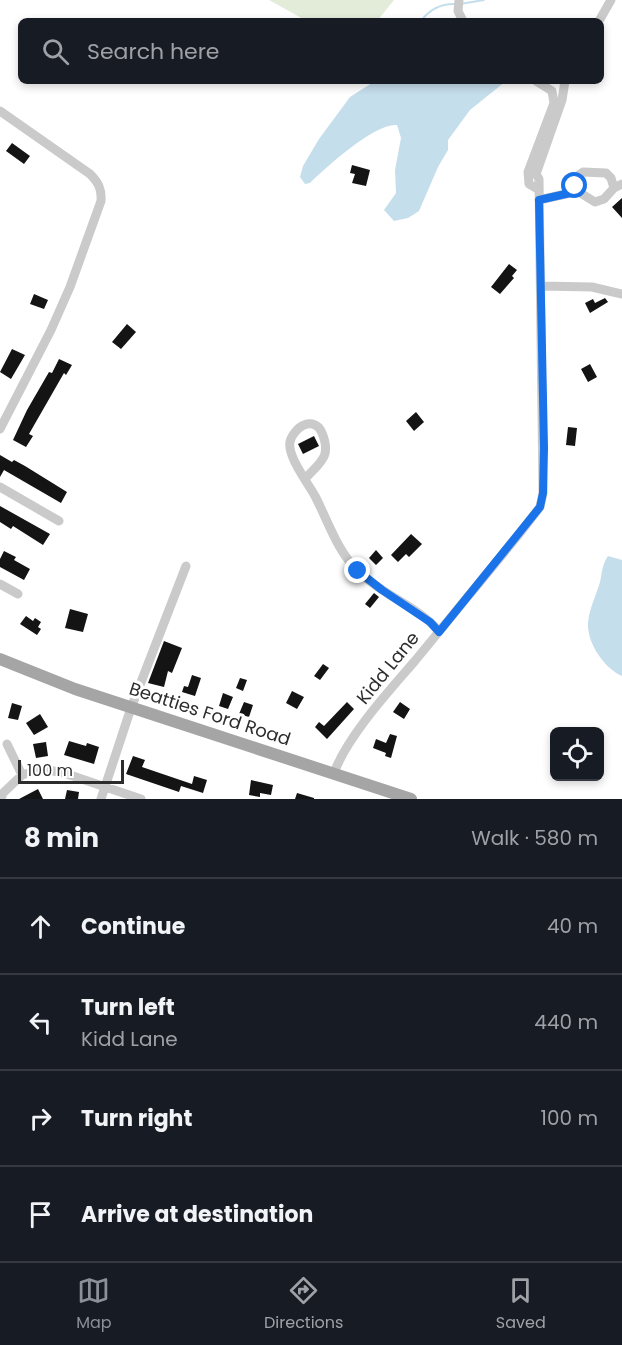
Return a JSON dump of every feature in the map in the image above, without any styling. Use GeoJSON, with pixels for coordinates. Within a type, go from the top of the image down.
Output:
{"type":"FeatureCollection","features":[{"type":"Feature","properties":{"kind":"main road","name":"Beatties Ford Road"},"geometry":{"type":"LineString","coordinates":[[0,659],[56,682],[131,708],[411,799]]}},
{"type":"Feature","properties":{"kind":"street"},"geometry":{"type":"LineString","coordinates":[[459,0],[458,11],[462,18]]}},
{"type":"Feature","properties":{"kind":"street"},"geometry":{"type":"LineString","coordinates":[[601,18],[611,0]]}},
{"type":"Feature","properties":{"kind":"street"},"geometry":{"type":"LineString","coordinates":[[541,84],[552,91],[555,103],[531,162],[528,172],[529,184],[539,195],[579,191]]}},
{"type":"Feature","properties":{"kind":"street","name":"Kidd Lane"},"geometry":{"type":"LineString","coordinates":[[334,773],[344,752],[374,710],[529,522],[542,500],[544,448],[539,178],[536,174],[562,100],[565,84]]}},
{"type":"Feature","properties":{"kind":"street"},"geometry":{"type":"LineString","coordinates":[[0,111],[90,174],[98,183],[102,194],[70,287],[51,330],[0,429]]}},
{"type":"Feature","properties":{"kind":"street"},"geometry":{"type":"LineString","coordinates":[[583,172],[606,173],[618,186],[604,199],[595,202],[575,186],[579,175],[583,172]]}},
{"type":"Feature","properties":{"kind":"street"},"geometry":{"type":"LineString","coordinates":[[541,286],[592,287],[622,294]]}},
{"type":"Feature","properties":{"kind":"street"},"geometry":{"type":"LineString","coordinates":[[305,479],[327,453],[327,445],[320,429],[314,424],[304,424],[296,430],[290,442],[291,452],[335,538],[358,571],[430,622],[439,632]]}},
{"type":"Feature","properties":{"kind":"street"},"geometry":{"type":"LineString","coordinates":[[0,487],[59,521]]}},
{"type":"Feature","properties":{"kind":"street"},"geometry":{"type":"LineString","coordinates":[[101,799],[131,708],[186,566]]}},
{"type":"Feature","properties":{"kind":"street"},"geometry":{"type":"LineString","coordinates":[[0,584],[18,594]]}},
{"type":"Feature","properties":{"kind":"street"},"geometry":{"type":"LineString","coordinates":[[7,744],[22,775]]}},
{"type":"Feature","properties":{"kind":"street"},"geometry":{"type":"LineString","coordinates":[[1,799],[22,775],[43,769],[64,773],[141,799]]}},
{"type":"Feature","properties":{"kind":"green space"},"geometry":{"type":"Polygon","coordinates":[[[269,0],[394,0],[379,18],[302,18],[269,0]]]}},
{"type":"Feature","properties":{"kind":"water"},"geometry":{"type":"Polygon","coordinates":[[[370,84],[502,84],[470,110],[448,140],[448,150],[419,211],[408,218],[394,221],[384,210],[396,193],[395,170],[401,138],[397,125],[388,126],[364,138],[310,183],[305,184],[300,177],[303,166],[319,139],[350,97],[370,84]]]}},
{"type":"Feature","properties":{"kind":"water"},"geometry":{"type":"Polygon","coordinates":[[[608,556],[622,560],[622,676],[603,661],[588,631],[590,613],[608,556]]]}},
{"type":"Feature","properties":{"kind":"building"},"geometry":{"type":"Polygon","coordinates":[[[12,143],[30,156],[24,164],[6,151],[12,143]]]}},
{"type":"Feature","properties":{"kind":"building"},"geometry":{"type":"Polygon","coordinates":[[[352,165],[370,170],[366,186],[352,183],[355,174],[350,173],[352,165]]]}},
{"type":"Feature","properties":{"kind":"building"},"geometry":{"type":"Polygon","coordinates":[[[622,198],[622,218],[612,207],[622,198]]]}},
{"type":"Feature","properties":{"kind":"building"},"geometry":{"type":"Polygon","coordinates":[[[509,264],[517,270],[512,276],[514,278],[500,294],[491,287],[509,264]]]}},
{"type":"Feature","properties":{"kind":"building"},"geometry":{"type":"Polygon","coordinates":[[[34,294],[48,300],[44,309],[30,304],[34,294]]]}},
{"type":"Feature","properties":{"kind":"building"},"geometry":{"type":"Polygon","coordinates":[[[605,298],[608,302],[590,313],[585,303],[593,299],[595,303],[605,298]]]}},
{"type":"Feature","properties":{"kind":"building"},"geometry":{"type":"Polygon","coordinates":[[[127,324],[136,332],[121,349],[112,342],[127,324]]]}},
{"type":"Feature","properties":{"kind":"building"},"geometry":{"type":"Polygon","coordinates":[[[12,349],[25,355],[11,379],[0,372],[12,349]]]}},
{"type":"Feature","properties":{"kind":"building"},"geometry":{"type":"Polygon","coordinates":[[[59,359],[72,365],[66,375],[64,373],[29,434],[33,436],[26,447],[13,440],[27,410],[59,359]]]}},
{"type":"Feature","properties":{"kind":"building"},"geometry":{"type":"Polygon","coordinates":[[[590,364],[597,377],[588,382],[581,369],[590,364]]]}},
{"type":"Feature","properties":{"kind":"building"},"geometry":{"type":"Polygon","coordinates":[[[416,412],[424,422],[414,431],[406,421],[416,412]]]}},
{"type":"Feature","properties":{"kind":"building"},"geometry":{"type":"Polygon","coordinates":[[[568,427],[577,428],[575,446],[566,445],[568,427]]]}},
{"type":"Feature","properties":{"kind":"building"},"geometry":{"type":"Polygon","coordinates":[[[314,436],[319,446],[303,454],[298,444],[314,436]]]}},
{"type":"Feature","properties":{"kind":"building"},"geometry":{"type":"Polygon","coordinates":[[[0,455],[25,466],[67,492],[61,503],[4,470],[0,477],[0,455]]]}},
{"type":"Feature","properties":{"kind":"building"},"geometry":{"type":"Polygon","coordinates":[[[0,506],[50,534],[43,545],[13,526],[11,529],[0,522],[0,506]]]}},
{"type":"Feature","properties":{"kind":"building"},"geometry":{"type":"Polygon","coordinates":[[[411,534],[422,544],[409,557],[406,554],[398,562],[391,555],[411,534]]]}},
{"type":"Feature","properties":{"kind":"building"},"geometry":{"type":"Polygon","coordinates":[[[376,550],[383,558],[376,565],[369,558],[376,550]]]}},
{"type":"Feature","properties":{"kind":"building"},"geometry":{"type":"Polygon","coordinates":[[[4,551],[16,557],[14,560],[30,569],[24,580],[0,567],[0,559],[4,551]]]}},
{"type":"Feature","properties":{"kind":"building"},"geometry":{"type":"Polygon","coordinates":[[[374,593],[379,597],[370,608],[365,604],[374,593]]]}},
{"type":"Feature","properties":{"kind":"building"},"geometry":{"type":"Polygon","coordinates":[[[70,609],[88,614],[83,632],[65,628],[70,609]]]}},
{"type":"Feature","properties":{"kind":"building"},"geometry":{"type":"Polygon","coordinates":[[[26,616],[33,621],[35,618],[41,622],[38,627],[41,629],[37,635],[20,624],[26,616]]]}},
{"type":"Feature","properties":{"kind":"building"},"geometry":{"type":"Polygon","coordinates":[[[164,641],[182,648],[172,673],[168,671],[164,687],[148,683],[164,641]]]}},
{"type":"Feature","properties":{"kind":"building"},"geometry":{"type":"Polygon","coordinates":[[[323,664],[329,668],[320,680],[314,676],[323,664]]]}},
{"type":"Feature","properties":{"kind":"building"},"geometry":{"type":"Polygon","coordinates":[[[192,675],[201,678],[195,696],[182,692],[184,686],[188,687],[192,675]]]}},
{"type":"Feature","properties":{"kind":"building"},"geometry":{"type":"Polygon","coordinates":[[[240,678],[247,680],[243,691],[236,688],[240,678]]]}},
{"type":"Feature","properties":{"kind":"building"},"geometry":{"type":"Polygon","coordinates":[[[292,691],[304,697],[297,709],[286,703],[292,691]]]}},
{"type":"Feature","properties":{"kind":"building"},"geometry":{"type":"Polygon","coordinates":[[[223,693],[233,697],[228,709],[219,706],[223,693]]]}},
{"type":"Feature","properties":{"kind":"building"},"geometry":{"type":"Polygon","coordinates":[[[244,702],[253,705],[249,717],[239,714],[244,702]]]}},
{"type":"Feature","properties":{"kind":"building"},"geometry":{"type":"Polygon","coordinates":[[[347,702],[354,709],[327,739],[315,727],[319,722],[324,726],[347,702]]]}},
{"type":"Feature","properties":{"kind":"building"},"geometry":{"type":"Polygon","coordinates":[[[400,702],[410,709],[404,719],[393,712],[400,702]]]}},
{"type":"Feature","properties":{"kind":"building"},"geometry":{"type":"Polygon","coordinates":[[[12,703],[22,706],[18,720],[8,718],[12,703]]]}},
{"type":"Feature","properties":{"kind":"building"},"geometry":{"type":"Polygon","coordinates":[[[40,714],[48,727],[34,735],[26,723],[40,714]]]}},
{"type":"Feature","properties":{"kind":"building"},"geometry":{"type":"Polygon","coordinates":[[[390,734],[397,736],[391,758],[385,756],[386,753],[373,748],[376,739],[386,743],[390,734]]]}},
{"type":"Feature","properties":{"kind":"building"},"geometry":{"type":"Polygon","coordinates":[[[69,741],[99,747],[94,764],[64,755],[69,741]]]}},
{"type":"Feature","properties":{"kind":"building"},"geometry":{"type":"Polygon","coordinates":[[[46,742],[48,756],[36,758],[33,744],[46,742]]]}},
{"type":"Feature","properties":{"kind":"building"},"geometry":{"type":"Polygon","coordinates":[[[133,756],[145,760],[142,767],[192,784],[194,776],[207,780],[203,793],[181,786],[179,792],[126,774],[133,756]]]}},
{"type":"Feature","properties":{"kind":"building"},"geometry":{"type":"Polygon","coordinates":[[[251,780],[273,785],[271,795],[260,793],[260,797],[249,795],[251,780]]]}},
{"type":"Feature","properties":{"kind":"building"},"geometry":{"type":"Polygon","coordinates":[[[38,789],[43,799],[19,799],[38,789]]]}},
{"type":"Feature","properties":{"kind":"building"},"geometry":{"type":"Polygon","coordinates":[[[67,790],[79,792],[78,799],[65,799],[67,790]]]}},
{"type":"Feature","properties":{"kind":"building"},"geometry":{"type":"Polygon","coordinates":[[[297,793],[314,798],[314,799],[295,799],[297,793]]]}},
{"type":"Feature","properties":{"kind":"waterway"},"geometry":{"type":"LineString","coordinates":[[460,4],[484,0]]}},
{"type":"Feature","properties":{"kind":"waterway"},"geometry":{"type":"LineString","coordinates":[[424,18],[435,8],[454,4]]}},
{"type":"Feature","properties":{"kind":"route"},"geometry":{"type":"LineString","coordinates":[[358,571],[430,622],[439,632],[540,507],[543,493],[544,448],[539,200],[579,191],[575,186]]}}]}
